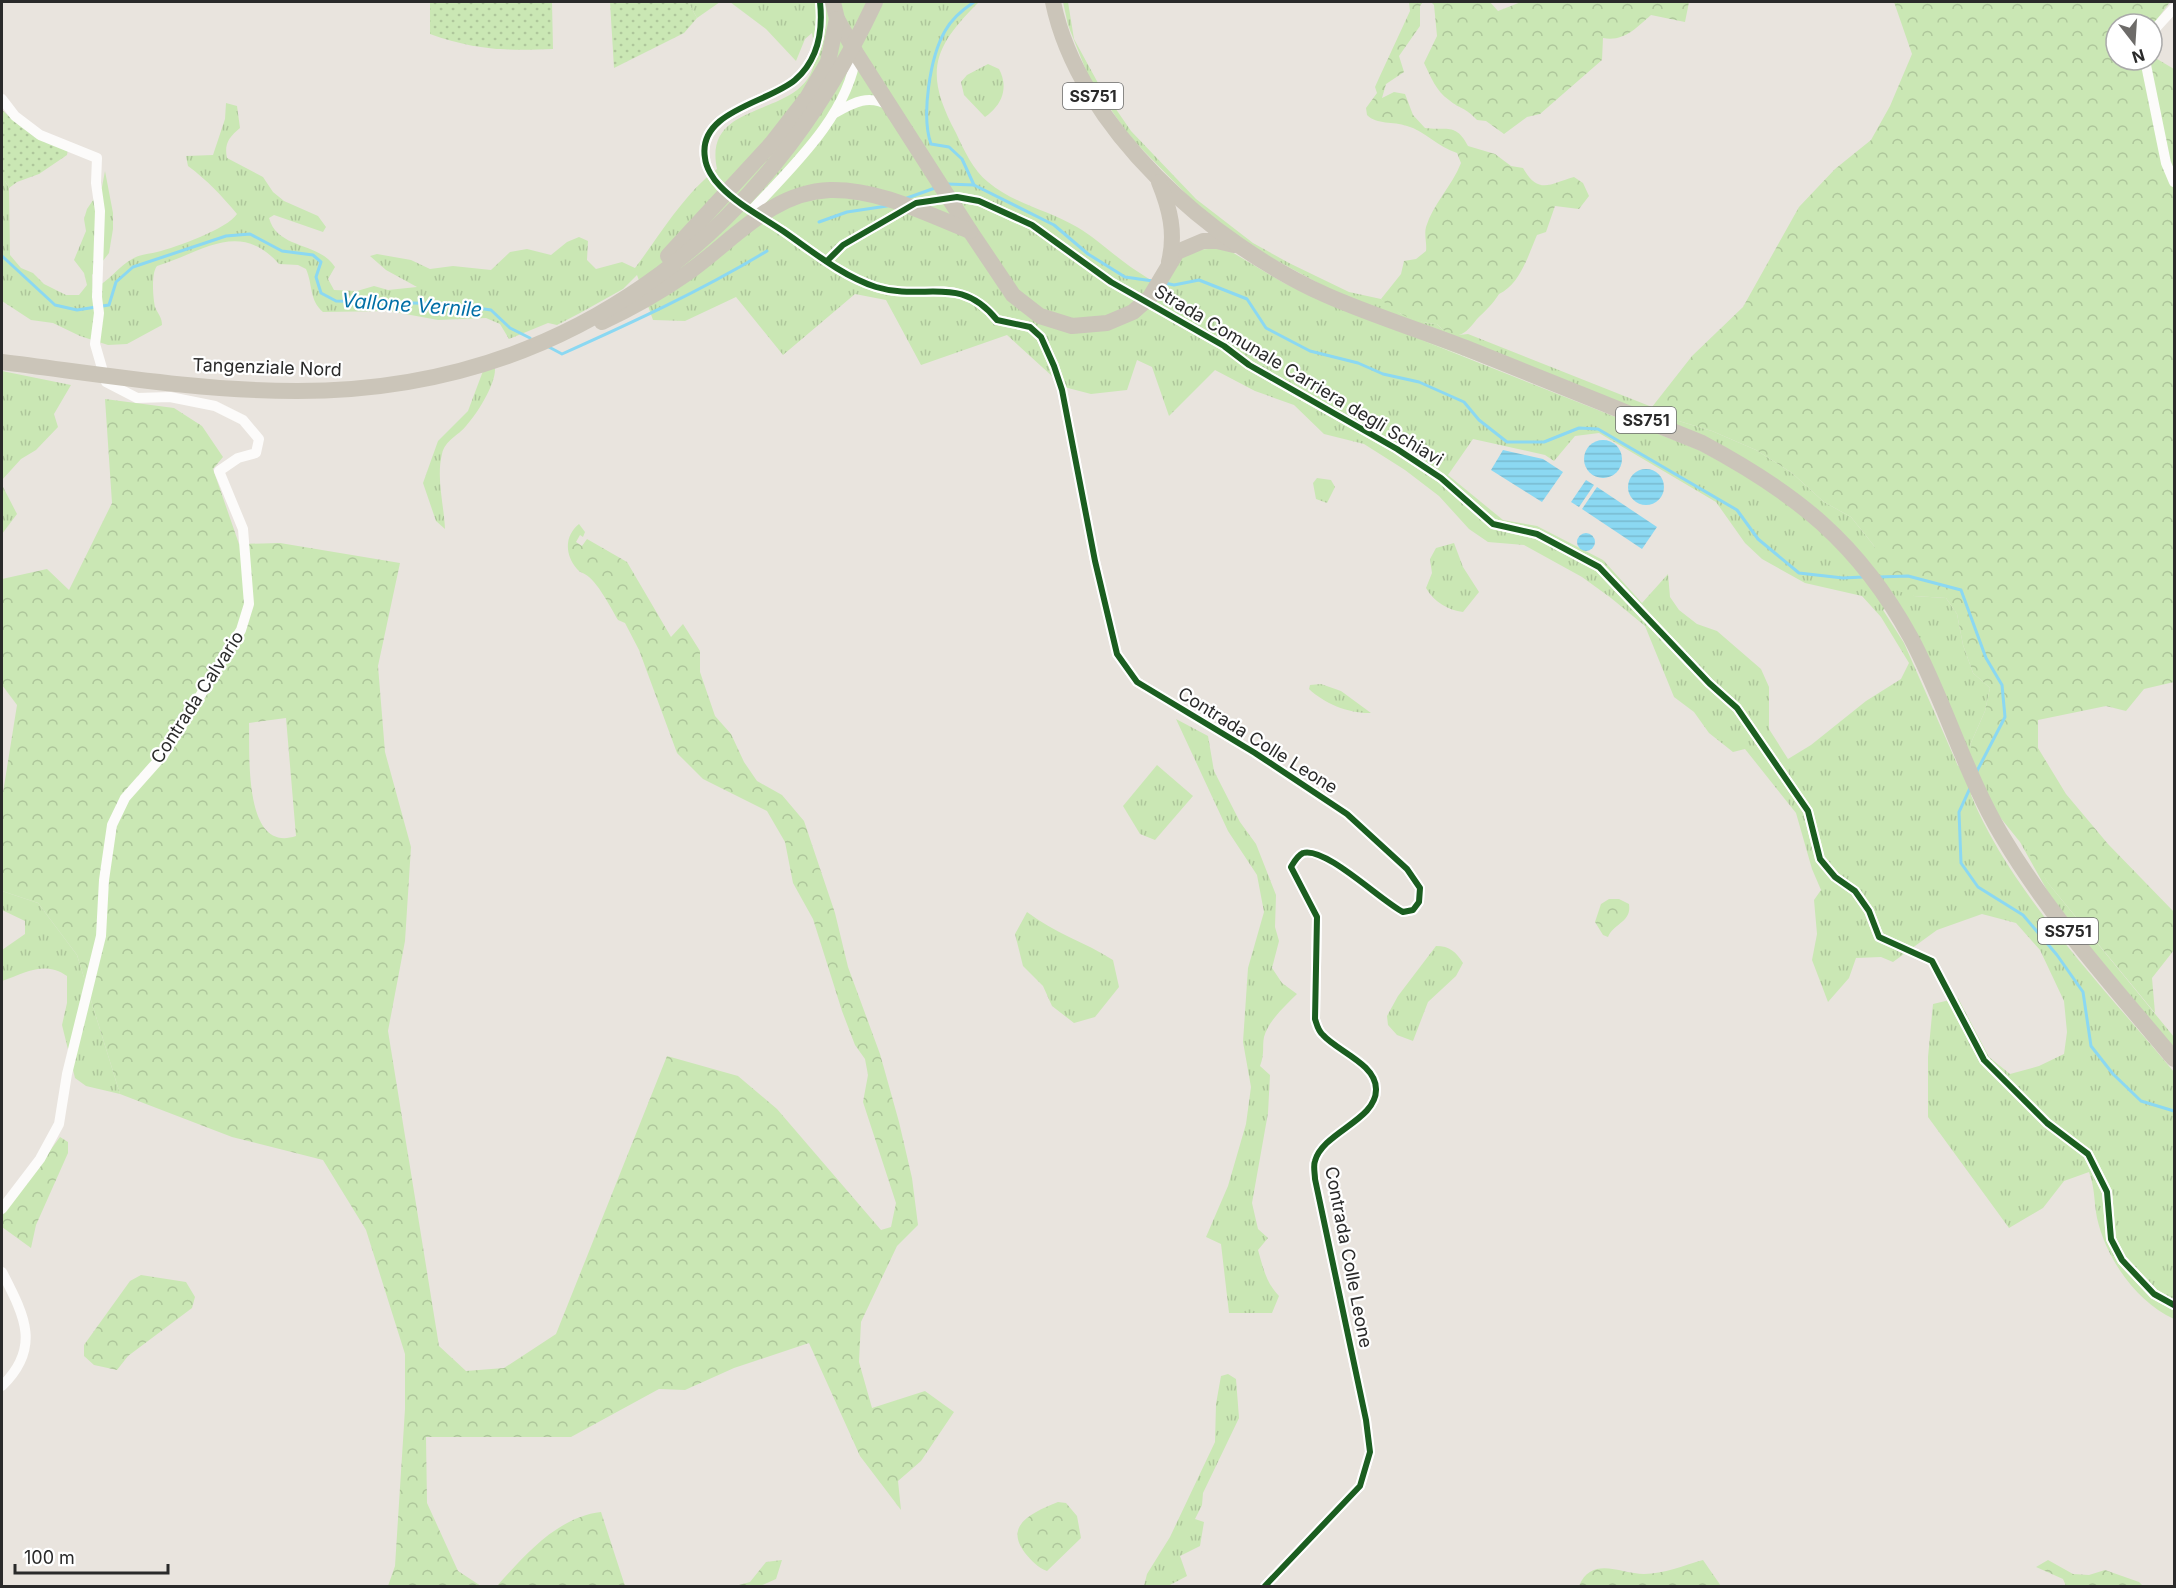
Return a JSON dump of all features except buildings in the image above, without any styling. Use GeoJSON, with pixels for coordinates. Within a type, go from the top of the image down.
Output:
{"type":"FeatureCollection","features":[{"type":"Feature","properties":{"kind":"main road"},"geometry":{"type":"LineString","coordinates":[[833,2],[837,19],[856,53],[1003,281],[1025,306],[1056,322],[1090,326],[1123,317],[1150,297],[1177,252],[1203,241],[1217,241],[1243,248]]}},
{"type":"Feature","properties":{"kind":"main road","name":"Tangenziale Nord"},"geometry":{"type":"LineString","coordinates":[[2,362],[179,383],[295,391],[355,389],[446,376],[490,363],[556,337],[629,295],[699,243],[770,171],[830,89],[875,2]]}},
{"type":"Feature","properties":{"kind":"main road","name":"SS751"},"geometry":{"type":"LineString","coordinates":[[1053,2],[1065,46],[1085,84],[1110,120],[1157,177]]}},
{"type":"Feature","properties":{"kind":"main road"},"geometry":{"type":"LineString","coordinates":[[629,295],[772,144],[794,115],[828,62],[837,19]]}},
{"type":"Feature","properties":{"kind":"main road"},"geometry":{"type":"LineString","coordinates":[[1157,177],[1194,210],[1243,248]]}},
{"type":"Feature","properties":{"kind":"main road"},"geometry":{"type":"LineString","coordinates":[[1157,177],[1171,215],[1172,249],[1167,269]]}},
{"type":"Feature","properties":{"kind":"main road"},"geometry":{"type":"LineString","coordinates":[[556,337],[581,332],[640,305],[687,273],[753,219],[776,205],[804,194],[829,190],[877,196],[970,231]]}},
{"type":"Feature","properties":{"kind":"main road","name":"SS751"},"geometry":{"type":"LineString","coordinates":[[1243,248],[1288,276],[1347,303],[1702,443],[1754,470],[1793,497],[1848,548],[1890,605],[1911,639],[1978,792],[2003,838],[2051,912],[2175,1059]]}},
{"type":"Feature","properties":{"kind":"street","name":"Contrada Colle Leone"},"geometry":{"type":"LineString","coordinates":[[820,2],[820,35],[814,56],[805,69],[781,89],[725,117],[713,128],[707,138],[705,159],[714,178],[725,191],[856,280],[897,292],[954,292],[969,296],[982,303],[997,320],[1023,324],[1041,337],[1062,390],[1095,561],[1117,654],[1137,682],[1264,759],[1347,814],[1407,869],[1420,888],[1419,902],[1413,910],[1403,912],[1331,861],[1317,854],[1304,853],[1291,867],[1317,917],[1319,937],[1313,1004],[1317,1026],[1331,1044],[1371,1074],[1376,1089],[1373,1103],[1324,1145],[1315,1161],[1315,1179],[1362,1399],[1370,1452],[1360,1486],[1265,1587]]}},
{"type":"Feature","properties":{"kind":"street"},"geometry":{"type":"LineString","coordinates":[[2164,19],[2175,8]]}},
{"type":"Feature","properties":{"kind":"street"},"geometry":{"type":"LineString","coordinates":[[752,210],[790,169],[846,94],[856,53]]}},
{"type":"Feature","properties":{"kind":"street"},"geometry":{"type":"LineString","coordinates":[[2147,72],[2166,163],[2175,182]]}},
{"type":"Feature","properties":{"kind":"street","name":"Contrada Calvario"},"geometry":{"type":"LineString","coordinates":[[2,99],[15,116],[40,135],[97,158],[96,183],[100,211],[97,297],[99,313],[95,344],[106,382],[137,398],[170,397],[215,406],[243,420],[259,439],[256,453],[238,458],[219,471],[243,529],[249,604],[241,630],[164,754],[125,798],[112,825],[104,880],[101,936],[67,1074],[59,1124],[40,1159],[2,1209]]}},
{"type":"Feature","properties":{"kind":"street"},"geometry":{"type":"LineString","coordinates":[[832,115],[863,99],[883,102],[896,114]]}},
{"type":"Feature","properties":{"kind":"street","name":"Strada Comunale Carriera degli Schiavi"},"geometry":{"type":"LineString","coordinates":[[827,261],[843,245],[916,203],[957,197],[980,201],[1032,225],[1111,282],[1224,346],[1249,365],[1397,449],[1441,478],[1493,524],[1537,534],[1599,567],[1709,683],[1737,708],[1808,811],[1820,859],[1835,877],[1855,891],[1869,911],[1880,937],[1932,962],[1984,1060],[2047,1123],[2088,1154],[2107,1192],[2111,1239],[2122,1260],[2154,1294],[2175,1305]]}},
{"type":"Feature","properties":{"kind":"street"},"geometry":{"type":"LineString","coordinates":[[2,1272],[21,1311],[26,1333],[26,1350],[17,1367],[2,1386]]}},
{"type":"Feature","properties":{"kind":"green space"},"geometry":{"type":"Polygon","coordinates":[[[430,2],[552,2],[553,49],[491,48],[461,43],[430,34],[430,2]]]}},
{"type":"Feature","properties":{"kind":"green space"},"geometry":{"type":"Polygon","coordinates":[[[610,2],[688,2],[697,18],[684,33],[614,68],[610,2]]]}},
{"type":"Feature","properties":{"kind":"green space"},"geometry":{"type":"Polygon","coordinates":[[[688,2],[720,2],[697,18],[688,2]]]}},
{"type":"Feature","properties":{"kind":"green space"},"geometry":{"type":"Polygon","coordinates":[[[730,2],[826,2],[829,31],[826,46],[798,118],[842,17],[838,2],[979,2],[951,33],[938,62],[937,77],[939,94],[962,146],[973,166],[988,182],[1009,196],[1077,227],[1161,288],[1178,260],[1192,250],[1225,248],[1284,283],[1344,310],[1320,284],[1246,244],[1194,202],[1130,137],[1089,78],[1068,25],[1063,2],[1068,2],[1074,39],[1098,83],[1131,131],[1196,199],[1253,243],[1349,292],[1381,299],[1401,314],[1426,323],[1437,324],[1451,334],[1468,334],[1652,407],[1672,419],[1712,431],[1756,450],[1792,473],[1824,502],[1851,517],[1914,596],[1946,598],[1957,614],[1963,645],[1973,673],[1990,688],[1985,711],[1970,745],[2048,883],[2174,1037],[2174,1048],[2057,908],[2020,842],[1991,806],[1983,789],[1971,795],[1988,831],[2035,904],[2062,940],[2174,1072],[2174,1319],[2147,1302],[2115,1263],[2101,1233],[2089,1172],[2064,1181],[2043,1208],[2009,1228],[1928,1117],[1928,1057],[1933,1004],[1958,998],[1989,1057],[2010,1074],[2039,1066],[2064,1054],[2067,1032],[2064,1001],[2040,950],[2016,923],[1982,914],[1937,930],[1893,962],[1881,957],[1856,958],[1849,978],[1828,1002],[1812,960],[1817,934],[1814,900],[1821,890],[1812,869],[1796,813],[1745,749],[1733,752],[1709,733],[1694,712],[1674,697],[1645,626],[1582,577],[1524,545],[1488,542],[1469,529],[1439,496],[1405,470],[1364,444],[1324,434],[1294,405],[1255,391],[1215,370],[1169,416],[1152,367],[1137,360],[1127,390],[1091,394],[1064,387],[1007,335],[921,365],[886,300],[855,294],[783,355],[736,297],[685,321],[653,320],[637,275],[623,289],[557,325],[548,323],[509,339],[500,324],[486,318],[438,320],[389,311],[323,312],[313,297],[306,269],[298,265],[279,264],[250,243],[235,241],[205,247],[157,266],[153,280],[154,298],[162,325],[127,344],[108,345],[80,336],[53,323],[31,320],[2,301],[2,181],[5,181],[9,188],[10,255],[21,268],[33,273],[44,284],[66,295],[79,295],[87,285],[84,273],[74,260],[86,231],[84,219],[87,209],[102,187],[105,171],[113,213],[113,229],[109,253],[92,275],[93,289],[134,258],[188,242],[232,220],[237,214],[214,188],[188,166],[186,156],[213,155],[225,119],[226,103],[237,106],[240,128],[228,141],[227,158],[263,177],[273,192],[284,201],[318,216],[326,227],[323,232],[274,215],[269,218],[281,236],[328,259],[335,267],[328,279],[334,290],[357,291],[374,286],[388,290],[417,287],[386,270],[370,256],[377,254],[411,260],[430,269],[453,266],[491,270],[510,252],[527,249],[551,255],[567,242],[579,237],[588,241],[587,260],[596,269],[622,262],[635,268],[683,203],[717,169],[716,145],[725,129],[740,118],[796,91],[809,77],[815,56],[812,33],[805,39],[796,61],[766,29],[730,2]],[[1419,339],[1699,450],[1749,477],[1788,504],[1756,466],[1419,339]],[[1599,433],[1575,436],[1554,461],[1545,455],[1473,439],[1448,475],[1503,520],[1537,526],[1603,560],[1642,603],[1668,574],[1670,597],[1679,610],[1697,624],[1717,631],[1761,669],[1769,687],[1769,729],[1788,759],[1811,745],[1866,701],[1901,679],[1909,663],[1881,617],[1862,596],[1805,583],[1762,559],[1745,543],[1716,502],[1599,433]],[[1895,602],[1883,610],[1904,643],[1958,766],[1970,760],[1895,602]]]}},
{"type":"Feature","properties":{"kind":"green space"},"geometry":{"type":"Polygon","coordinates":[[[1409,2],[1423,2],[1420,6],[1420,26],[1399,56],[1404,72],[1386,84],[1382,98],[1394,92],[1405,94],[1413,115],[1425,128],[1455,131],[1464,138],[1468,146],[1495,154],[1511,166],[1523,168],[1534,182],[1540,185],[1574,177],[1583,183],[1589,196],[1579,209],[1555,206],[1546,232],[1537,235],[1527,260],[1513,284],[1499,294],[1468,330],[1459,335],[1449,334],[1437,324],[1422,322],[1406,316],[1392,309],[1381,299],[1401,274],[1404,261],[1416,259],[1426,251],[1425,230],[1429,219],[1461,163],[1457,153],[1420,131],[1402,125],[1380,122],[1367,115],[1366,108],[1377,93],[1375,87],[1410,11],[1409,2]]]}},
{"type":"Feature","properties":{"kind":"green space"},"geometry":{"type":"Polygon","coordinates":[[[1431,2],[1490,2],[1498,11],[1521,2],[1689,2],[1685,22],[1651,15],[1623,36],[1603,38],[1602,60],[1540,114],[1527,117],[1504,134],[1486,121],[1477,120],[1469,112],[1453,103],[1434,83],[1424,63],[1437,36],[1434,5],[1431,2]]]}},
{"type":"Feature","properties":{"kind":"green space"},"geometry":{"type":"Polygon","coordinates":[[[1894,2],[2170,2],[2162,12],[2104,12],[2104,72],[2164,72],[2164,63],[2174,69],[2174,682],[2144,689],[2126,711],[2106,706],[2038,720],[2038,748],[2066,794],[2108,844],[2174,912],[2174,950],[2152,978],[2155,1013],[2048,883],[1996,802],[1970,745],[1985,711],[1990,688],[1973,673],[1963,645],[1957,614],[1946,598],[1914,596],[1895,590],[1872,557],[1875,547],[1851,517],[1824,502],[1792,473],[1756,450],[1712,431],[1672,419],[1652,407],[1692,356],[1743,307],[1799,207],[1835,169],[1871,140],[1890,106],[1912,54],[1894,2]]]}},
{"type":"Feature","properties":{"kind":"green space"},"geometry":{"type":"Polygon","coordinates":[[[988,64],[999,69],[1003,89],[1000,102],[985,117],[964,95],[961,82],[967,75],[988,64]]]}},
{"type":"Feature","properties":{"kind":"green space"},"geometry":{"type":"Polygon","coordinates":[[[2,110],[33,133],[68,148],[67,155],[39,174],[17,182],[9,188],[5,181],[2,181],[2,110]]]}},
{"type":"Feature","properties":{"kind":"green space"},"geometry":{"type":"Polygon","coordinates":[[[495,368],[485,398],[463,430],[446,445],[442,454],[440,482],[445,529],[436,521],[423,483],[438,441],[468,411],[483,371],[495,368]]]}},
{"type":"Feature","properties":{"kind":"green space"},"geometry":{"type":"Polygon","coordinates":[[[2,371],[71,385],[54,414],[58,427],[36,450],[21,459],[2,480],[2,371]]]}},
{"type":"Feature","properties":{"kind":"green space"},"geometry":{"type":"Polygon","coordinates":[[[105,399],[174,408],[202,426],[223,457],[213,469],[239,544],[280,543],[400,563],[378,666],[385,752],[411,847],[405,941],[388,1031],[439,1346],[466,1371],[504,1368],[556,1334],[667,1056],[738,1076],[777,1109],[881,1230],[891,1227],[896,1203],[863,1102],[868,1075],[865,1059],[855,1045],[842,1011],[813,919],[793,883],[785,842],[767,811],[703,779],[677,753],[639,650],[625,623],[618,620],[597,585],[578,570],[570,557],[568,545],[574,528],[579,524],[585,532],[583,537],[580,535],[576,542],[582,546],[587,539],[627,562],[671,637],[683,624],[700,651],[700,672],[715,716],[731,734],[744,762],[757,781],[782,795],[804,821],[835,913],[848,967],[880,1054],[899,1122],[912,1178],[918,1225],[897,1246],[861,1322],[859,1362],[872,1408],[925,1391],[954,1412],[921,1461],[898,1481],[901,1510],[860,1456],[809,1343],[734,1368],[685,1390],[659,1389],[571,1437],[426,1437],[427,1503],[458,1571],[481,1586],[388,1586],[395,1566],[405,1409],[405,1354],[366,1230],[323,1160],[232,1137],[120,1094],[77,955],[38,903],[2,891],[2,799],[17,705],[2,685],[2,579],[47,569],[69,590],[112,503],[105,399]],[[286,718],[249,723],[250,777],[258,816],[266,830],[279,838],[296,836],[286,718]]]}},
{"type":"Feature","properties":{"kind":"green space"},"geometry":{"type":"Polygon","coordinates":[[[1317,478],[1331,480],[1335,487],[1327,503],[1316,499],[1313,483],[1317,478]]]}},
{"type":"Feature","properties":{"kind":"green space"},"geometry":{"type":"Polygon","coordinates":[[[2,485],[17,514],[2,534],[2,485]]]}},
{"type":"Feature","properties":{"kind":"green space"},"geometry":{"type":"Polygon","coordinates":[[[1454,543],[1463,567],[1479,592],[1463,612],[1442,604],[1426,588],[1432,573],[1430,559],[1436,548],[1454,543]]]}},
{"type":"Feature","properties":{"kind":"green space"},"geometry":{"type":"Polygon","coordinates":[[[1321,684],[1341,691],[1371,713],[1355,712],[1338,707],[1309,689],[1310,685],[1321,684]]]}},
{"type":"Feature","properties":{"kind":"green space"},"geometry":{"type":"Polygon","coordinates":[[[1176,719],[1208,736],[1214,771],[1240,822],[1256,844],[1276,895],[1275,927],[1279,941],[1272,968],[1282,983],[1297,994],[1266,1031],[1260,1066],[1270,1075],[1268,1113],[1252,1203],[1258,1229],[1268,1238],[1258,1250],[1268,1280],[1279,1296],[1272,1313],[1229,1313],[1221,1244],[1206,1237],[1228,1186],[1246,1124],[1251,1087],[1243,1042],[1248,968],[1264,912],[1257,875],[1228,831],[1176,719]]]}},
{"type":"Feature","properties":{"kind":"green space"},"geometry":{"type":"Polygon","coordinates":[[[1157,765],[1193,796],[1155,840],[1140,834],[1123,806],[1157,765]]]}},
{"type":"Feature","properties":{"kind":"green space"},"geometry":{"type":"Polygon","coordinates":[[[2,891],[38,903],[77,955],[120,1094],[86,1086],[75,1078],[62,1025],[67,1003],[67,976],[59,971],[43,968],[2,981],[2,950],[25,934],[25,921],[2,910],[2,891]]]}},
{"type":"Feature","properties":{"kind":"green space"},"geometry":{"type":"Polygon","coordinates":[[[1609,899],[1619,899],[1629,904],[1629,910],[1625,919],[1614,928],[1608,937],[1603,935],[1595,922],[1601,904],[1609,899]]]}},
{"type":"Feature","properties":{"kind":"green space"},"geometry":{"type":"Polygon","coordinates":[[[1027,912],[1048,926],[1113,960],[1119,987],[1095,1017],[1074,1023],[1052,1006],[1043,986],[1023,966],[1015,934],[1027,912]]]}},
{"type":"Feature","properties":{"kind":"green space"},"geometry":{"type":"Polygon","coordinates":[[[1436,946],[1452,950],[1463,963],[1456,976],[1428,1002],[1413,1041],[1397,1035],[1388,1025],[1387,1016],[1398,996],[1436,946]]]}},
{"type":"Feature","properties":{"kind":"green space"},"geometry":{"type":"Polygon","coordinates":[[[60,1137],[68,1142],[68,1153],[36,1225],[31,1248],[2,1227],[2,1216],[60,1137]]]}},
{"type":"Feature","properties":{"kind":"green space"},"geometry":{"type":"Polygon","coordinates":[[[141,1275],[186,1282],[195,1297],[192,1308],[128,1356],[117,1370],[94,1365],[84,1356],[84,1345],[130,1281],[141,1275]]]}},
{"type":"Feature","properties":{"kind":"green space"},"geometry":{"type":"Polygon","coordinates":[[[1228,1374],[1236,1379],[1239,1418],[1203,1493],[1202,1505],[1195,1519],[1204,1522],[1200,1546],[1180,1556],[1187,1576],[1168,1586],[1144,1586],[1147,1574],[1170,1537],[1215,1442],[1216,1404],[1221,1376],[1228,1374]]]}},
{"type":"Feature","properties":{"kind":"green space"},"geometry":{"type":"Polygon","coordinates":[[[1058,1502],[1066,1503],[1077,1516],[1081,1538],[1047,1571],[1037,1566],[1025,1553],[1019,1543],[1019,1527],[1031,1515],[1058,1502]]]}},
{"type":"Feature","properties":{"kind":"green space"},"geometry":{"type":"Polygon","coordinates":[[[601,1512],[625,1586],[497,1586],[518,1562],[556,1530],[585,1515],[601,1512]]]}},
{"type":"Feature","properties":{"kind":"green space"},"geometry":{"type":"Polygon","coordinates":[[[782,1560],[776,1579],[760,1586],[735,1586],[750,1582],[766,1562],[782,1560]]]}},
{"type":"Feature","properties":{"kind":"green space"},"geometry":{"type":"Polygon","coordinates":[[[1703,1560],[1721,1586],[1579,1586],[1591,1571],[1599,1569],[1608,1568],[1651,1574],[1703,1560]]]}},
{"type":"Feature","properties":{"kind":"green space"},"geometry":{"type":"Polygon","coordinates":[[[2048,1560],[2073,1574],[2089,1575],[2105,1570],[2139,1582],[2143,1586],[2066,1586],[2063,1579],[2036,1567],[2048,1560]]]}},
{"type":"Feature","properties":{"kind":"water"},"geometry":{"type":"Polygon","coordinates":[[[1603,440],[1616,446],[1622,459],[1616,472],[1603,478],[1590,472],[1584,459],[1590,446],[1603,440]]]}},
{"type":"Feature","properties":{"kind":"water"},"geometry":{"type":"Polygon","coordinates":[[[1503,450],[1543,459],[1563,472],[1542,502],[1491,470],[1503,450]]]}},
{"type":"Feature","properties":{"kind":"water"},"geometry":{"type":"Polygon","coordinates":[[[1646,469],[1659,474],[1664,487],[1659,500],[1646,505],[1633,500],[1628,487],[1633,474],[1646,469]]]}},
{"type":"Feature","properties":{"kind":"water"},"geometry":{"type":"Polygon","coordinates":[[[1586,480],[1594,485],[1579,507],[1571,502],[1586,480]]]}},
{"type":"Feature","properties":{"kind":"water"},"geometry":{"type":"Polygon","coordinates":[[[1597,487],[1657,527],[1642,549],[1582,509],[1597,487]]]}},
{"type":"Feature","properties":{"kind":"water"},"geometry":{"type":"Polygon","coordinates":[[[1586,533],[1592,536],[1595,542],[1592,548],[1586,551],[1580,548],[1577,542],[1580,536],[1586,533]]]}},
{"type":"Feature","properties":{"kind":"waterway"},"geometry":{"type":"LineString","coordinates":[[974,2],[954,18],[940,42],[931,71],[927,103],[928,132],[931,144],[949,147],[962,159],[974,185]]}},
{"type":"Feature","properties":{"kind":"waterway"},"geometry":{"type":"LineString","coordinates":[[947,184],[974,185],[1054,225],[1088,254],[1125,277],[1153,281]]}},
{"type":"Feature","properties":{"kind":"waterway","name":"Vallone Vernile"},"geometry":{"type":"LineString","coordinates":[[907,198],[935,188]]}},
{"type":"Feature","properties":{"kind":"waterway","name":"Vallone Vernile"},"geometry":{"type":"LineString","coordinates":[[819,222],[847,212],[887,206]]}},
{"type":"Feature","properties":{"kind":"waterway","name":"Vallone Vernile"},"geometry":{"type":"LineString","coordinates":[[2,256],[55,305],[77,310],[109,305],[116,282],[133,267],[226,236],[250,234],[282,251],[313,255],[321,262],[316,277],[321,293],[336,301],[451,304],[491,310],[510,328],[530,338]]}},
{"type":"Feature","properties":{"kind":"waterway","name":"Vallone Vernile"},"geometry":{"type":"LineString","coordinates":[[547,346],[562,354],[691,293],[767,251]]}},
{"type":"Feature","properties":{"kind":"waterway"},"geometry":{"type":"LineString","coordinates":[[1165,283],[1174,285],[1199,280],[1247,299],[1266,328],[1310,351],[1358,363],[1383,374],[1419,382],[1464,402],[1479,420],[1507,442],[1544,442],[1579,428],[1598,429],[1737,510],[1758,539],[1799,573],[1843,578],[1863,577]]}},
{"type":"Feature","properties":{"kind":"waterway"},"geometry":{"type":"LineString","coordinates":[[1879,577],[1908,576],[1961,590],[1986,658],[2002,685],[2005,717],[1977,771]]}},
{"type":"Feature","properties":{"kind":"waterway"},"geometry":{"type":"LineString","coordinates":[[1970,788],[1959,812],[1961,863],[1978,887],[2023,915],[2057,955],[2083,992],[2091,1046],[2113,1074],[2141,1101],[2174,1111]]}},
{"type":"Feature","properties":{"kind":"cycle path"},"geometry":{"type":"LineString","coordinates":[[820,2],[821,23],[817,44],[803,72],[783,88],[737,110],[712,129],[705,142],[705,158],[712,177],[727,193],[742,204],[828,262],[863,282],[894,291],[955,293],[969,297],[983,306],[997,320],[1030,327],[1041,337],[1062,390],[1095,561],[1117,654],[1137,682],[1255,753],[1347,814],[1407,869],[1420,888],[1419,902],[1413,910],[1403,912],[1339,866],[1313,853],[1303,853],[1297,857],[1291,867],[1317,917],[1315,1019],[1318,1028],[1329,1041],[1370,1072],[1376,1089],[1374,1100],[1368,1109],[1328,1142],[1320,1151],[1314,1165],[1315,1179],[1366,1420],[1370,1452],[1360,1486],[1265,1586]]}},
{"type":"Feature","properties":{"kind":"cycle path"},"geometry":{"type":"LineString","coordinates":[[827,261],[843,245],[916,203],[957,197],[979,201],[1032,225],[1111,282],[1224,346],[1249,365],[1397,449],[1441,478],[1493,524],[1537,534],[1599,567],[1709,683],[1737,708],[1808,811],[1820,859],[1835,877],[1855,891],[1869,911],[1879,937],[1932,961],[1984,1060],[2047,1123],[2088,1154],[2107,1192],[2111,1239],[2122,1260],[2154,1294],[2174,1305]]}}]}
